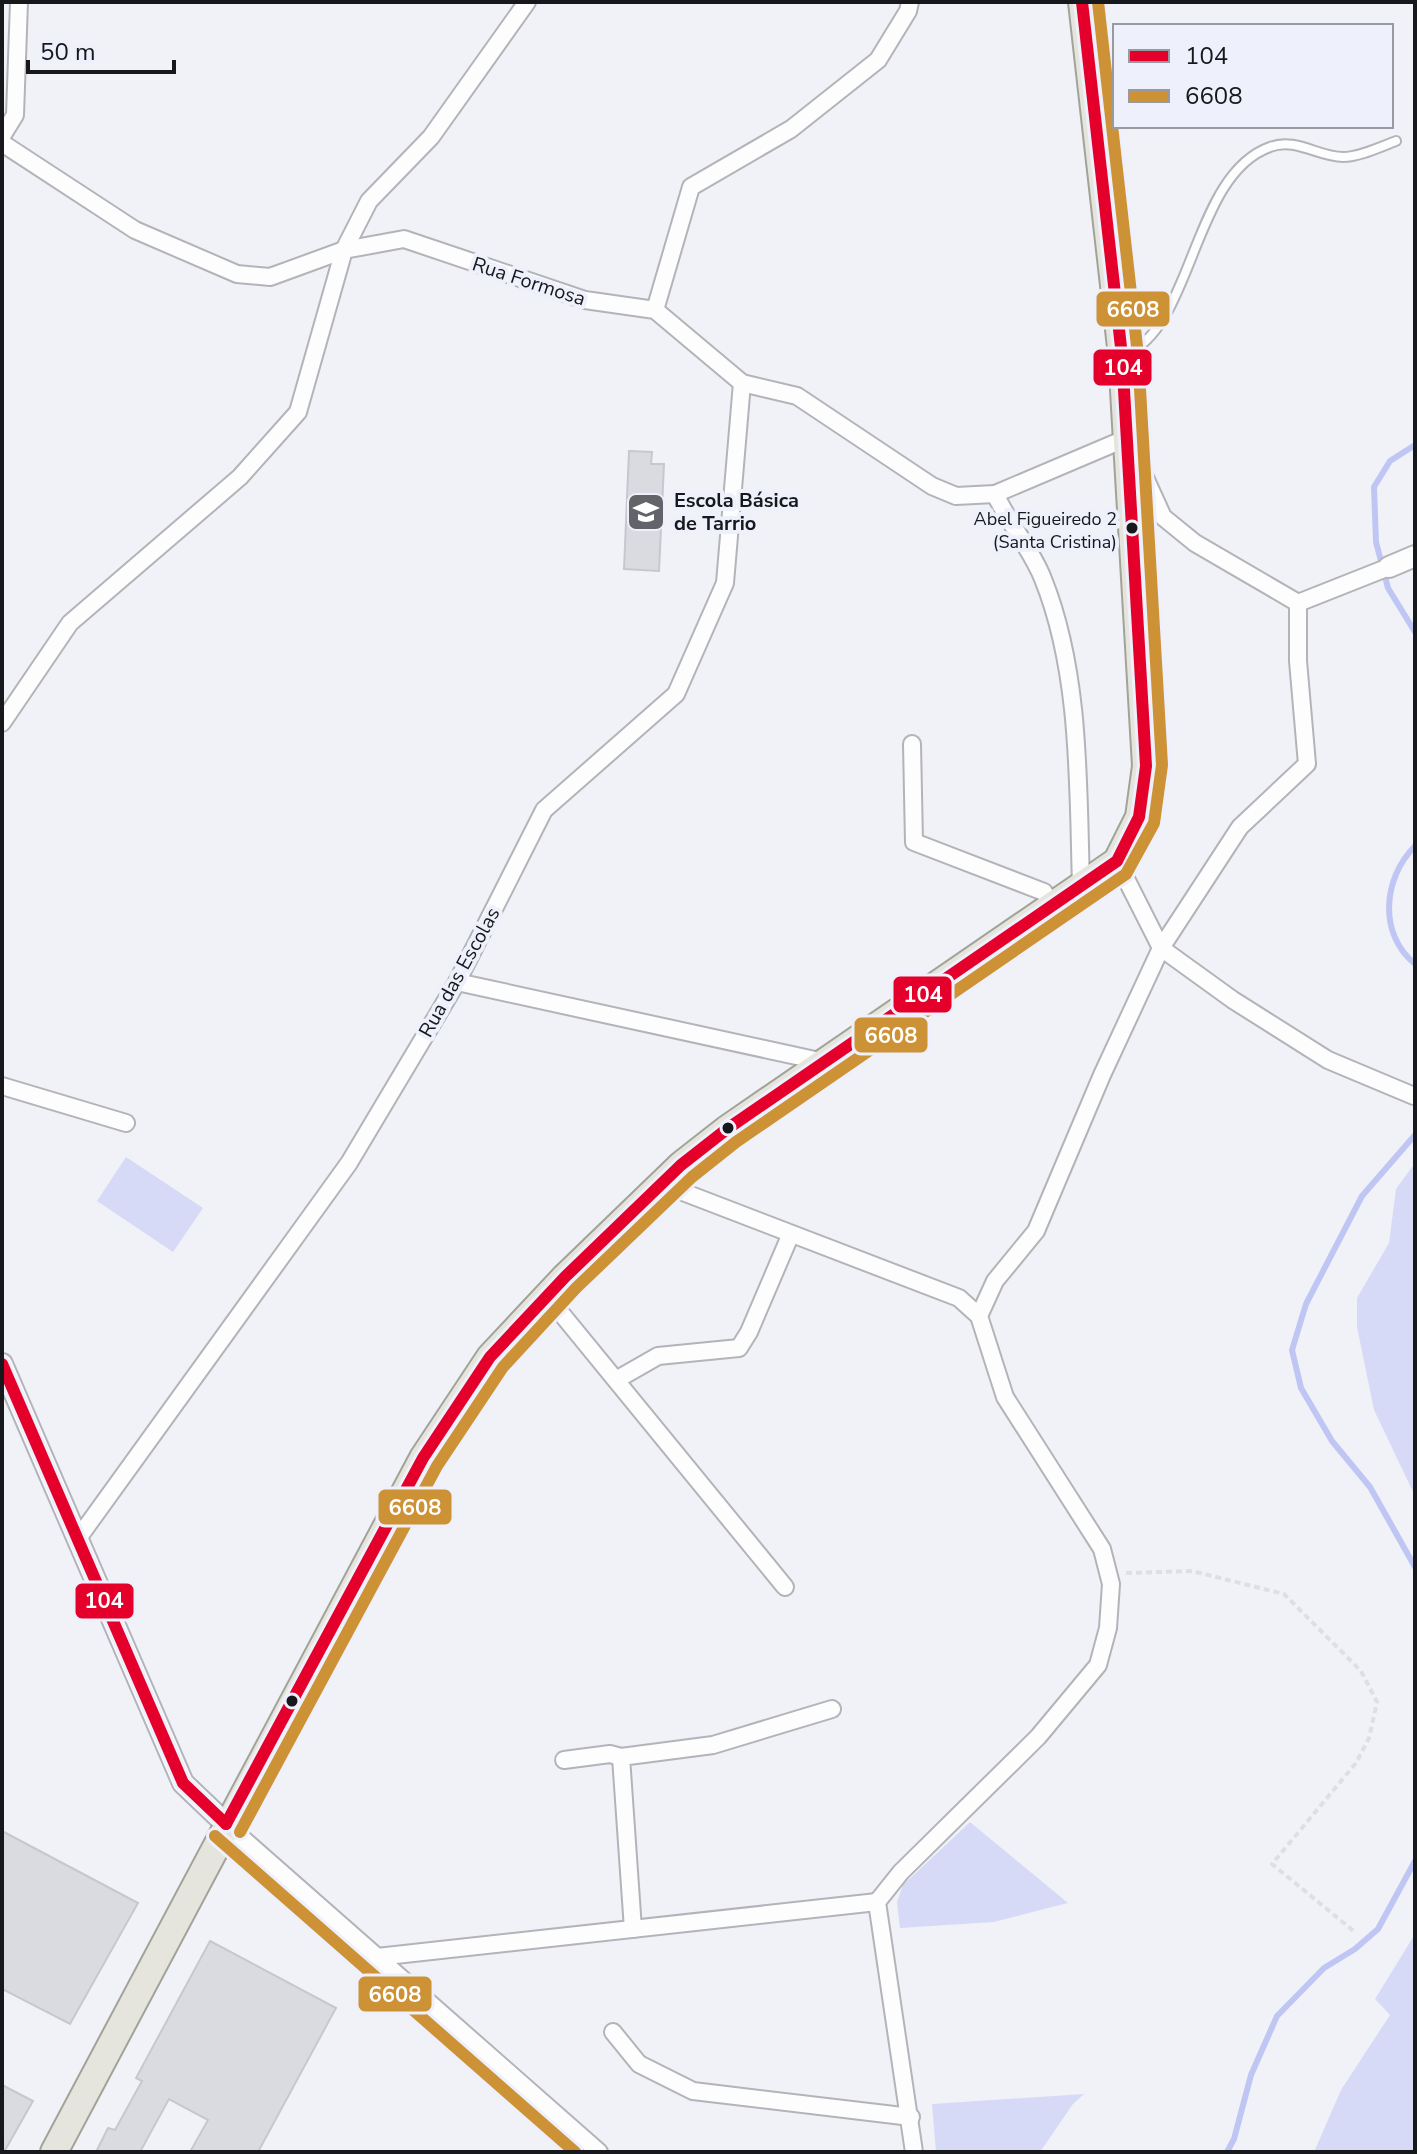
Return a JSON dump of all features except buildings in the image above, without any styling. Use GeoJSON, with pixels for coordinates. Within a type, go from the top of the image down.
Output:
{"type":"FeatureCollection","features":[{"type":"Feature","properties":{"kind":"main road"},"geometry":{"type":"LineString","coordinates":[[54,2152],[423,1458],[490,1357],[547,1296],[662,1184],[727,1129],[1117,861],[1139,817],[1146,766],[1122,356],[1082,2]]}},
{"type":"Feature","properties":{"kind":"street"},"geometry":{"type":"LineString","coordinates":[[2,136],[15,115],[19,2]]}},
{"type":"Feature","properties":{"kind":"street"},"geometry":{"type":"LineString","coordinates":[[2,723],[70,623],[240,477],[298,412],[344,250],[369,201],[431,137],[527,2]]}},
{"type":"Feature","properties":{"kind":"street"},"geometry":{"type":"LineString","coordinates":[[910,2],[908,11],[878,60],[791,129],[691,187],[655,310],[742,383],[797,396],[932,486],[956,496],[995,494],[1127,438],[1163,517],[1195,543],[1298,603]]}},
{"type":"Feature","properties":{"kind":"street","name":"Rua Formosa"},"geometry":{"type":"LineString","coordinates":[[2,143],[135,230],[237,274],[270,277],[344,250],[404,239],[585,300],[655,310]]}},
{"type":"Feature","properties":{"kind":"street","name":"Rua das Escolas"},"geometry":{"type":"LineString","coordinates":[[79,1537],[349,1163],[457,982],[544,810],[676,694],[725,583],[742,383]]}},
{"type":"Feature","properties":{"kind":"street"},"geometry":{"type":"LineString","coordinates":[[995,494],[1008,522],[1043,578],[1065,662],[1077,754],[1081,887]]}},
{"type":"Feature","properties":{"kind":"street"},"geometry":{"type":"LineString","coordinates":[[1298,603],[1415,556]]}},
{"type":"Feature","properties":{"kind":"street"},"geometry":{"type":"LineString","coordinates":[[979,1316],[995,1281],[1036,1231],[1102,1075],[1161,948],[1240,827],[1307,764],[1298,661],[1298,603]]}},
{"type":"Feature","properties":{"kind":"street"},"geometry":{"type":"LineString","coordinates":[[912,744],[914,842],[1044,892],[1053,906]]}},
{"type":"Feature","properties":{"kind":"street"},"geometry":{"type":"LineString","coordinates":[[1117,861],[1161,948],[1233,1000],[1328,1060],[1414,1096]]}},
{"type":"Feature","properties":{"kind":"street"},"geometry":{"type":"LineString","coordinates":[[457,982],[824,1062]]}},
{"type":"Feature","properties":{"kind":"street"},"geometry":{"type":"LineString","coordinates":[[2,1086],[126,1123]]}},
{"type":"Feature","properties":{"kind":"street"},"geometry":{"type":"LineString","coordinates":[[377,1957],[877,1902],[901,1872],[1038,1737],[1098,1665],[1108,1628],[1111,1584],[1102,1549],[1005,1397],[979,1316],[959,1298],[790,1236],[662,1184]]}},
{"type":"Feature","properties":{"kind":"street"},"geometry":{"type":"LineString","coordinates":[[616,1380],[658,1356],[739,1348],[749,1332],[790,1236]]}},
{"type":"Feature","properties":{"kind":"street"},"geometry":{"type":"LineString","coordinates":[[547,1296],[785,1587]]}},
{"type":"Feature","properties":{"kind":"street"},"geometry":{"type":"LineString","coordinates":[[2,1364],[183,1783],[599,2152]]}},
{"type":"Feature","properties":{"kind":"street"},"geometry":{"type":"LineString","coordinates":[[564,1760],[610,1754],[621,1757],[713,1745],[832,1709]]}},
{"type":"Feature","properties":{"kind":"street"},"geometry":{"type":"LineString","coordinates":[[621,1757],[633,1929]]}},
{"type":"Feature","properties":{"kind":"street"},"geometry":{"type":"LineString","coordinates":[[877,1902],[914,2152]]}},
{"type":"Feature","properties":{"kind":"street"},"geometry":{"type":"LineString","coordinates":[[613,2032],[639,2064],[693,2091],[911,2117]]}},
{"type":"Feature","properties":{"kind":"lane"},"geometry":{"type":"LineString","coordinates":[[1122,356],[1147,341],[1162,322],[1217,201],[1232,178],[1254,157],[1270,147],[1288,144],[1349,157],[1396,141]]}},
{"type":"Feature","properties":{"kind":"path"},"geometry":{"type":"LineString","coordinates":[[1108,1573],[1192,1571],[1284,1594],[1361,1671],[1377,1702],[1369,1738],[1356,1763],[1272,1864],[1356,1933]]}},
{"type":"Feature","properties":{"kind":"shaded area"},"geometry":{"type":"Polygon","coordinates":[[[126,1157],[203,1208],[173,1252],[97,1201],[126,1157]]]}},
{"type":"Feature","properties":{"kind":"shaded area"},"geometry":{"type":"Polygon","coordinates":[[[1415,1163],[1415,1496],[1374,1410],[1357,1327],[1357,1298],[1389,1243],[1396,1189],[1415,1163]]]}},
{"type":"Feature","properties":{"kind":"shaded area"},"geometry":{"type":"Polygon","coordinates":[[[970,1822],[1068,1903],[994,1922],[900,1928],[897,1902],[903,1885],[970,1822]]]}},
{"type":"Feature","properties":{"kind":"shaded area"},"geometry":{"type":"Polygon","coordinates":[[[1415,1934],[1415,2152],[1314,2152],[1341,2090],[1390,2015],[1375,1999],[1415,1934]]]}},
{"type":"Feature","properties":{"kind":"shaded area"},"geometry":{"type":"Polygon","coordinates":[[[1084,2094],[1073,2104],[1040,2152],[936,2152],[932,2104],[1084,2094]]]}},
{"type":"Feature","properties":{"kind":"waterway"},"geometry":{"type":"LineString","coordinates":[[1415,445],[1390,461],[1374,487],[1376,542],[1388,588],[1415,632]]}},
{"type":"Feature","properties":{"kind":"waterway"},"geometry":{"type":"LineString","coordinates":[[1415,846],[1396,874],[1389,906],[1395,937],[1403,952],[1415,964]]}},
{"type":"Feature","properties":{"kind":"waterway"},"geometry":{"type":"LineString","coordinates":[[1415,1135],[1362,1196],[1306,1304],[1292,1350],[1301,1388],[1332,1441],[1370,1487],[1415,1567]]}},
{"type":"Feature","properties":{"kind":"waterway"},"geometry":{"type":"LineString","coordinates":[[1227,2152],[1234,2139],[1251,2075],[1277,2016],[1324,1968],[1355,1949],[1378,1929],[1415,1861]]}},
{"type":"Feature","properties":{"kind":"transit line","name":"104"},"geometry":{"type":"LineString","coordinates":[[226,1824],[423,1458],[490,1357],[565,1277],[681,1165],[727,1129],[1117,861],[1139,817],[1146,766],[1122,356],[1082,2]]}},
{"type":"Feature","properties":{"kind":"transit line","name":"6608"},"geometry":{"type":"LineString","coordinates":[[240,1832],[437,1466],[503,1367],[576,1288],[692,1177],[736,1142],[1126,874],[1154,823],[1162,765],[1138,355],[1098,2]]}},
{"type":"Feature","properties":{"kind":"transit line","name":"104"},"geometry":{"type":"LineString","coordinates":[[2,1364],[183,1783],[226,1824]]}},
{"type":"Feature","properties":{"kind":"transit line","name":"6608"},"geometry":{"type":"LineString","coordinates":[[215,1836],[575,2152]]}},
{"type":"Feature","properties":{"kind":"place","name":"Escola Básica de Tarrio"},"geometry":{"type":"Point","coordinates":[646,512]}},
{"type":"Feature","properties":{"kind":"place","name":"Abel Figueiredo 2 (Santa Cristina)"},"geometry":{"type":"Point","coordinates":[1132,528]}}]}
